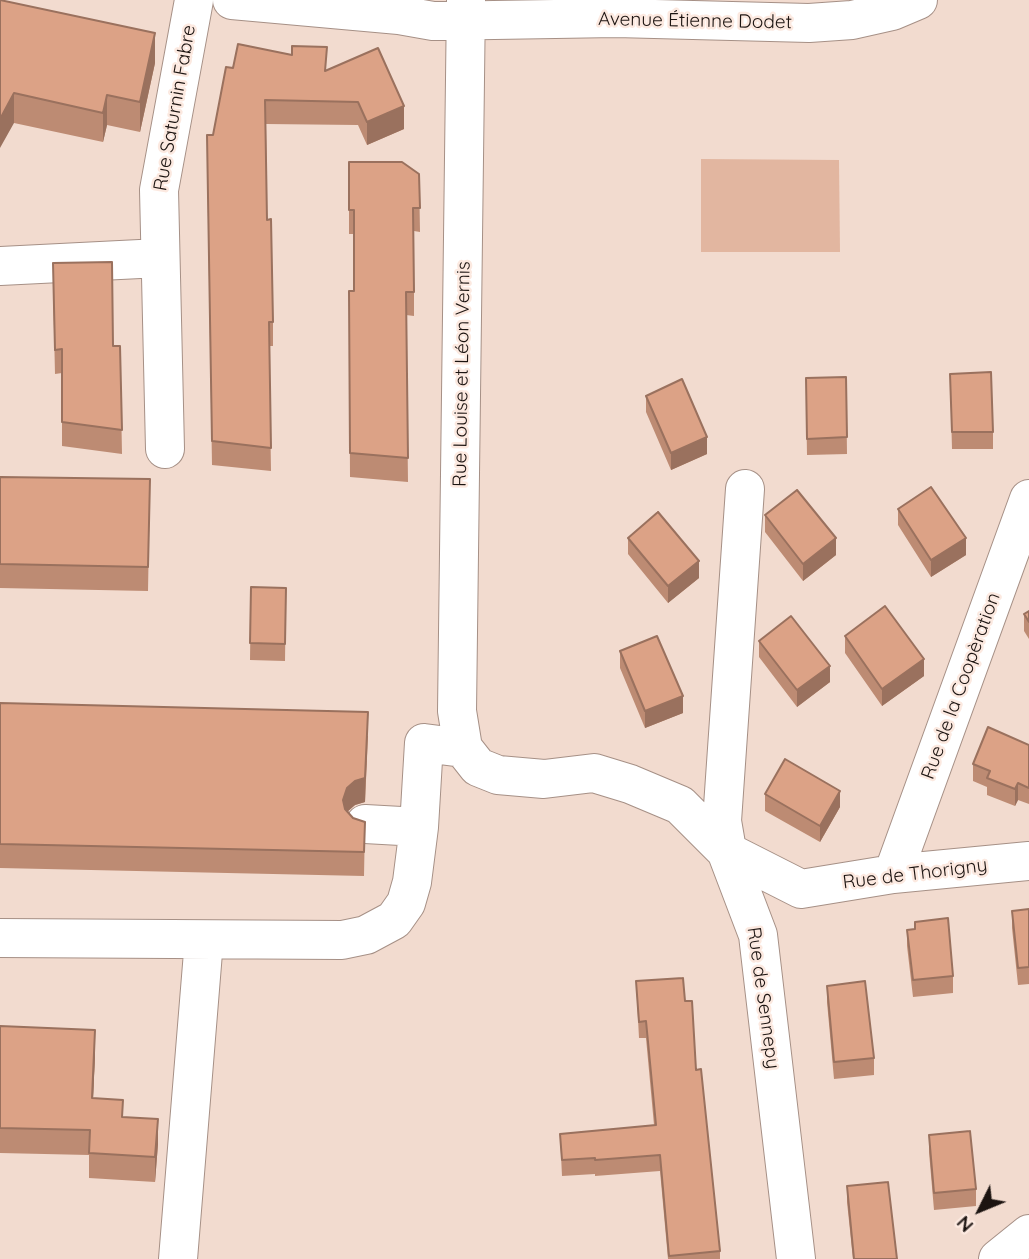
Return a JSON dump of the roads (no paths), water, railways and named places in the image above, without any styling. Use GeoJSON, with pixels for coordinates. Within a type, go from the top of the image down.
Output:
{"type":"FeatureCollection","features":[{"type":"Feature","properties":{"kind":"street","name":"Rue Saturnin Fabre"},"geometry":{"type":"LineString","coordinates":[[165,449],[159,190],[194,0]]}},
{"type":"Feature","properties":{"kind":"street","name":"Avenue Étienne Dodet"},"geometry":{"type":"LineString","coordinates":[[232,0],[402,7],[433,21],[467,11],[617,9],[809,23],[852,20],[892,11],[919,0]]}},
{"type":"Feature","properties":{"kind":"street","name":"Rue Louise et Léon Vernis"},"geometry":{"type":"LineString","coordinates":[[463,748],[457,711],[467,11]]}},
{"type":"Feature","properties":{"kind":"street"},"geometry":{"type":"LineString","coordinates":[[0,266],[160,258]]}},
{"type":"Feature","properties":{"kind":"street","name":"Rue de Sennepy"},"geometry":{"type":"LineString","coordinates":[[745,489],[722,821],[726,851],[758,935],[796,1259]]}},
{"type":"Feature","properties":{"kind":"street","name":"Rue de la Coopèration"},"geometry":{"type":"LineString","coordinates":[[893,874],[1029,499]]}},
{"type":"Feature","properties":{"kind":"street"},"geometry":{"type":"LineString","coordinates":[[0,938],[342,940],[366,935],[394,920],[406,903],[412,882],[417,838],[424,743],[463,748],[478,766],[498,775],[544,779],[594,773],[680,805],[726,851],[801,889],[758,935]]}},
{"type":"Feature","properties":{"kind":"street"},"geometry":{"type":"LineString","coordinates":[[365,835],[417,838]]}},
{"type":"Feature","properties":{"kind":"street","name":"Rue de Thorigny"},"geometry":{"type":"LineString","coordinates":[[801,889],[893,874],[1029,861]]}},
{"type":"Feature","properties":{"kind":"street"},"geometry":{"type":"LineString","coordinates":[[178,1259],[204,940]]}},
{"type":"Feature","properties":{"kind":"street"},"geometry":{"type":"LineString","coordinates":[[998,1259],[1029,1234]]}}]}
